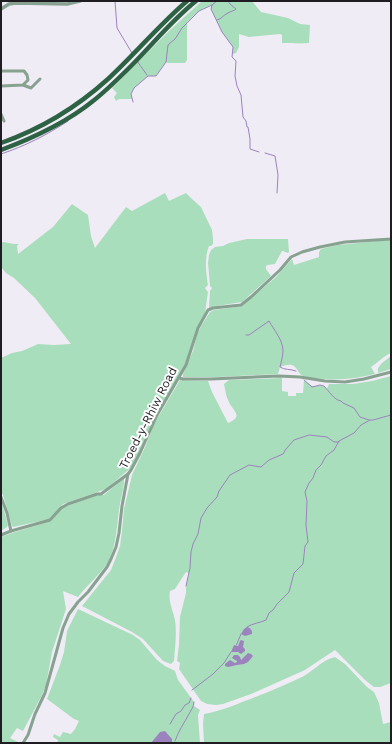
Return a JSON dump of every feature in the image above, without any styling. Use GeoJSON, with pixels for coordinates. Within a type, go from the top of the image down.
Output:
{"type":"FeatureCollection","features":[{"type":"Feature","properties":{"kind":"main road"},"geometry":{"type":"LineString","coordinates":[[1,143],[37,129],[82,101],[108,79],[168,18],[187,1]]}},
{"type":"Feature","properties":{"kind":"main road"},"geometry":{"type":"LineString","coordinates":[[1,150],[47,130],[70,117],[93,101],[131,66],[164,31],[196,1]]}},
{"type":"Feature","properties":{"kind":"street"},"geometry":{"type":"LineString","coordinates":[[1,9],[9,4],[16,3],[67,4],[80,1]]}},
{"type":"Feature","properties":{"kind":"street"},"geometry":{"type":"LineString","coordinates":[[1,71],[24,71],[28,80],[23,85]]}},
{"type":"Feature","properties":{"kind":"street"},"geometry":{"type":"LineString","coordinates":[[1,86],[23,85],[31,88],[40,79]]}},
{"type":"Feature","properties":{"kind":"street"},"geometry":{"type":"LineString","coordinates":[[1,114],[4,121]]}},
{"type":"Feature","properties":{"kind":"street","name":"Troed-y-Rhiw Road"},"geometry":{"type":"LineString","coordinates":[[23,743],[28,735],[35,714],[45,693],[63,628],[69,614],[112,560],[117,540],[128,474],[138,459],[157,416],[186,365],[198,328],[208,310],[213,308],[241,305],[280,270],[291,257],[302,252],[341,243],[391,239]]}},
{"type":"Feature","properties":{"kind":"street"},"geometry":{"type":"LineString","coordinates":[[179,378],[211,379],[280,376],[300,377],[325,382],[345,382],[391,372]]}},
{"type":"Feature","properties":{"kind":"street"},"geometry":{"type":"LineString","coordinates":[[1,535],[50,520],[61,508],[96,494],[102,494],[128,474]]}},
{"type":"Feature","properties":{"kind":"street"},"geometry":{"type":"LineString","coordinates":[[1,497],[7,513],[11,531]]}},
{"type":"Feature","properties":{"kind":"green space"},"geometry":{"type":"Polygon","coordinates":[[[202,1],[252,1],[261,12],[288,18],[300,24],[310,25],[309,43],[282,43],[282,35],[280,34],[249,37],[239,34],[239,47],[236,53],[233,54],[233,47],[222,32],[211,9],[211,5],[199,11],[187,22],[187,60],[185,63],[166,62],[156,76],[148,76],[134,88],[131,94],[132,99],[119,99],[116,101],[114,97],[117,93],[112,88],[170,30],[202,1]]]}},
{"type":"Feature","properties":{"kind":"green space"},"geometry":{"type":"Polygon","coordinates":[[[165,193],[169,201],[186,193],[201,207],[212,230],[213,244],[209,246],[206,261],[208,285],[205,288],[208,292],[205,313],[185,365],[133,466],[106,489],[63,504],[50,519],[13,527],[1,492],[1,358],[38,344],[71,344],[35,298],[1,267],[1,243],[19,244],[17,246],[18,254],[53,227],[72,204],[88,215],[91,236],[95,248],[126,207],[132,211],[165,193]]]}},
{"type":"Feature","properties":{"kind":"green space"},"geometry":{"type":"Polygon","coordinates":[[[247,239],[288,239],[289,252],[282,251],[275,264],[266,266],[266,269],[271,276],[242,302],[209,308],[210,291],[212,288],[210,286],[208,263],[211,250],[215,247],[247,239]]]}},
{"type":"Feature","properties":{"kind":"green space"},"geometry":{"type":"Polygon","coordinates":[[[391,240],[391,353],[371,367],[375,374],[345,379],[309,378],[302,375],[294,366],[286,365],[280,367],[278,374],[183,377],[193,351],[197,335],[210,312],[214,310],[242,306],[276,277],[292,259],[294,265],[319,257],[319,252],[321,249],[338,245],[391,240]]]}},
{"type":"Feature","properties":{"kind":"green space"},"geometry":{"type":"Polygon","coordinates":[[[391,356],[391,369],[378,373],[378,368],[391,356]]]}},
{"type":"Feature","properties":{"kind":"green space"},"geometry":{"type":"Polygon","coordinates":[[[391,376],[391,683],[380,687],[374,687],[335,650],[305,670],[251,694],[223,704],[207,704],[201,701],[179,669],[180,663],[177,661],[180,617],[189,573],[186,572],[175,589],[170,591],[170,602],[176,630],[174,661],[171,664],[163,661],[143,639],[82,606],[111,570],[120,546],[124,509],[132,475],[154,424],[180,380],[208,381],[228,423],[237,416],[228,400],[224,384],[229,380],[282,378],[282,391],[288,392],[288,396],[296,396],[296,393],[303,393],[304,380],[312,386],[321,385],[327,389],[329,384],[353,384],[391,376]]]}},
{"type":"Feature","properties":{"kind":"green space"},"geometry":{"type":"Polygon","coordinates":[[[124,478],[116,536],[111,556],[101,571],[78,597],[63,591],[66,609],[52,652],[46,685],[23,731],[17,728],[10,738],[18,742],[1,743],[1,537],[51,521],[62,508],[97,495],[104,495],[124,478]]]}},
{"type":"Feature","properties":{"kind":"green space"},"geometry":{"type":"Polygon","coordinates":[[[1,500],[8,525],[1,531],[1,500]]]}},
{"type":"Feature","properties":{"kind":"green space"},"geometry":{"type":"Polygon","coordinates":[[[78,609],[133,635],[140,640],[157,660],[175,671],[178,680],[194,702],[194,706],[200,710],[198,715],[200,743],[57,743],[58,740],[53,737],[54,734],[60,737],[63,732],[71,734],[79,721],[47,699],[64,652],[67,631],[78,609]]]}},
{"type":"Feature","properties":{"kind":"green space"},"geometry":{"type":"Polygon","coordinates":[[[335,657],[345,664],[367,687],[374,692],[379,703],[383,724],[391,722],[391,743],[204,743],[204,714],[229,707],[279,687],[304,676],[323,662],[335,657]]]}},
{"type":"Feature","properties":{"kind":"shaded area"},"geometry":{"type":"Polygon","coordinates":[[[247,627],[251,629],[252,634],[245,636],[241,634],[244,629],[247,627]]]}},
{"type":"Feature","properties":{"kind":"shaded area"},"geometry":{"type":"Polygon","coordinates":[[[241,640],[244,641],[243,647],[245,651],[241,654],[238,652],[231,652],[234,645],[238,646],[241,640]]]}},
{"type":"Feature","properties":{"kind":"shaded area"},"geometry":{"type":"Polygon","coordinates":[[[248,653],[253,656],[248,662],[228,667],[225,666],[225,664],[230,660],[235,663],[237,662],[232,658],[234,655],[238,655],[241,660],[248,653]]]}},
{"type":"Feature","properties":{"kind":"shaded area"},"geometry":{"type":"Polygon","coordinates":[[[165,731],[172,739],[172,743],[151,743],[160,732],[165,731]]]}},
{"type":"Feature","properties":{"kind":"waterway"},"geometry":{"type":"LineString","coordinates":[[115,1],[117,28],[132,53]]}},
{"type":"Feature","properties":{"kind":"waterway"},"geometry":{"type":"LineString","coordinates":[[133,102],[131,94],[134,88],[148,76],[156,76],[166,62],[168,45],[175,39],[182,28],[199,11],[217,1]]}},
{"type":"Feature","properties":{"kind":"waterway"},"geometry":{"type":"LineString","coordinates":[[217,20],[236,9],[228,1]]}},
{"type":"Feature","properties":{"kind":"waterway"},"geometry":{"type":"LineString","coordinates":[[212,5],[211,9],[222,32],[233,47],[232,57],[236,61],[235,76],[241,95],[243,117],[248,127],[250,149],[259,152]]}},
{"type":"Feature","properties":{"kind":"waterway"},"geometry":{"type":"LineString","coordinates":[[137,61],[147,75]]}},
{"type":"Feature","properties":{"kind":"waterway"},"geometry":{"type":"LineString","coordinates":[[1,154],[36,140],[68,121]]}},
{"type":"Feature","properties":{"kind":"waterway"},"geometry":{"type":"LineString","coordinates":[[265,153],[275,156],[278,175],[277,193]]}},
{"type":"Feature","properties":{"kind":"waterway"},"geometry":{"type":"LineString","coordinates":[[246,335],[249,335],[269,321],[283,347],[280,367],[283,369],[296,371]]}},
{"type":"Feature","properties":{"kind":"waterway"},"geometry":{"type":"LineString","coordinates":[[304,380],[312,387],[320,385],[324,386],[336,399],[354,408],[360,417],[369,420]]}},
{"type":"Feature","properties":{"kind":"waterway"},"geometry":{"type":"LineString","coordinates":[[247,627],[266,620],[269,613],[289,592],[294,573],[303,564],[305,546],[308,542],[306,525],[307,501],[305,492],[316,470],[326,456],[334,450],[339,441],[354,433],[361,425],[370,420],[391,415]]}},
{"type":"Feature","properties":{"kind":"waterway"},"geometry":{"type":"LineString","coordinates":[[186,586],[190,568],[191,552],[198,534],[201,518],[207,508],[217,497],[219,491],[230,475],[249,465],[261,467],[269,460],[283,454],[294,440],[309,435],[327,437],[334,442],[339,442]]}},
{"type":"Feature","properties":{"kind":"waterway"},"geometry":{"type":"LineString","coordinates":[[236,646],[241,634]]}},
{"type":"Feature","properties":{"kind":"waterway"},"geometry":{"type":"LineString","coordinates":[[192,690],[213,674],[224,663],[231,652]]}},
{"type":"Feature","properties":{"kind":"waterway"},"geometry":{"type":"LineString","coordinates":[[170,724],[176,714],[189,703],[191,698]]}},
{"type":"Feature","properties":{"kind":"waterway"},"geometry":{"type":"LineString","coordinates":[[175,741],[194,705],[194,702]]}}]}
